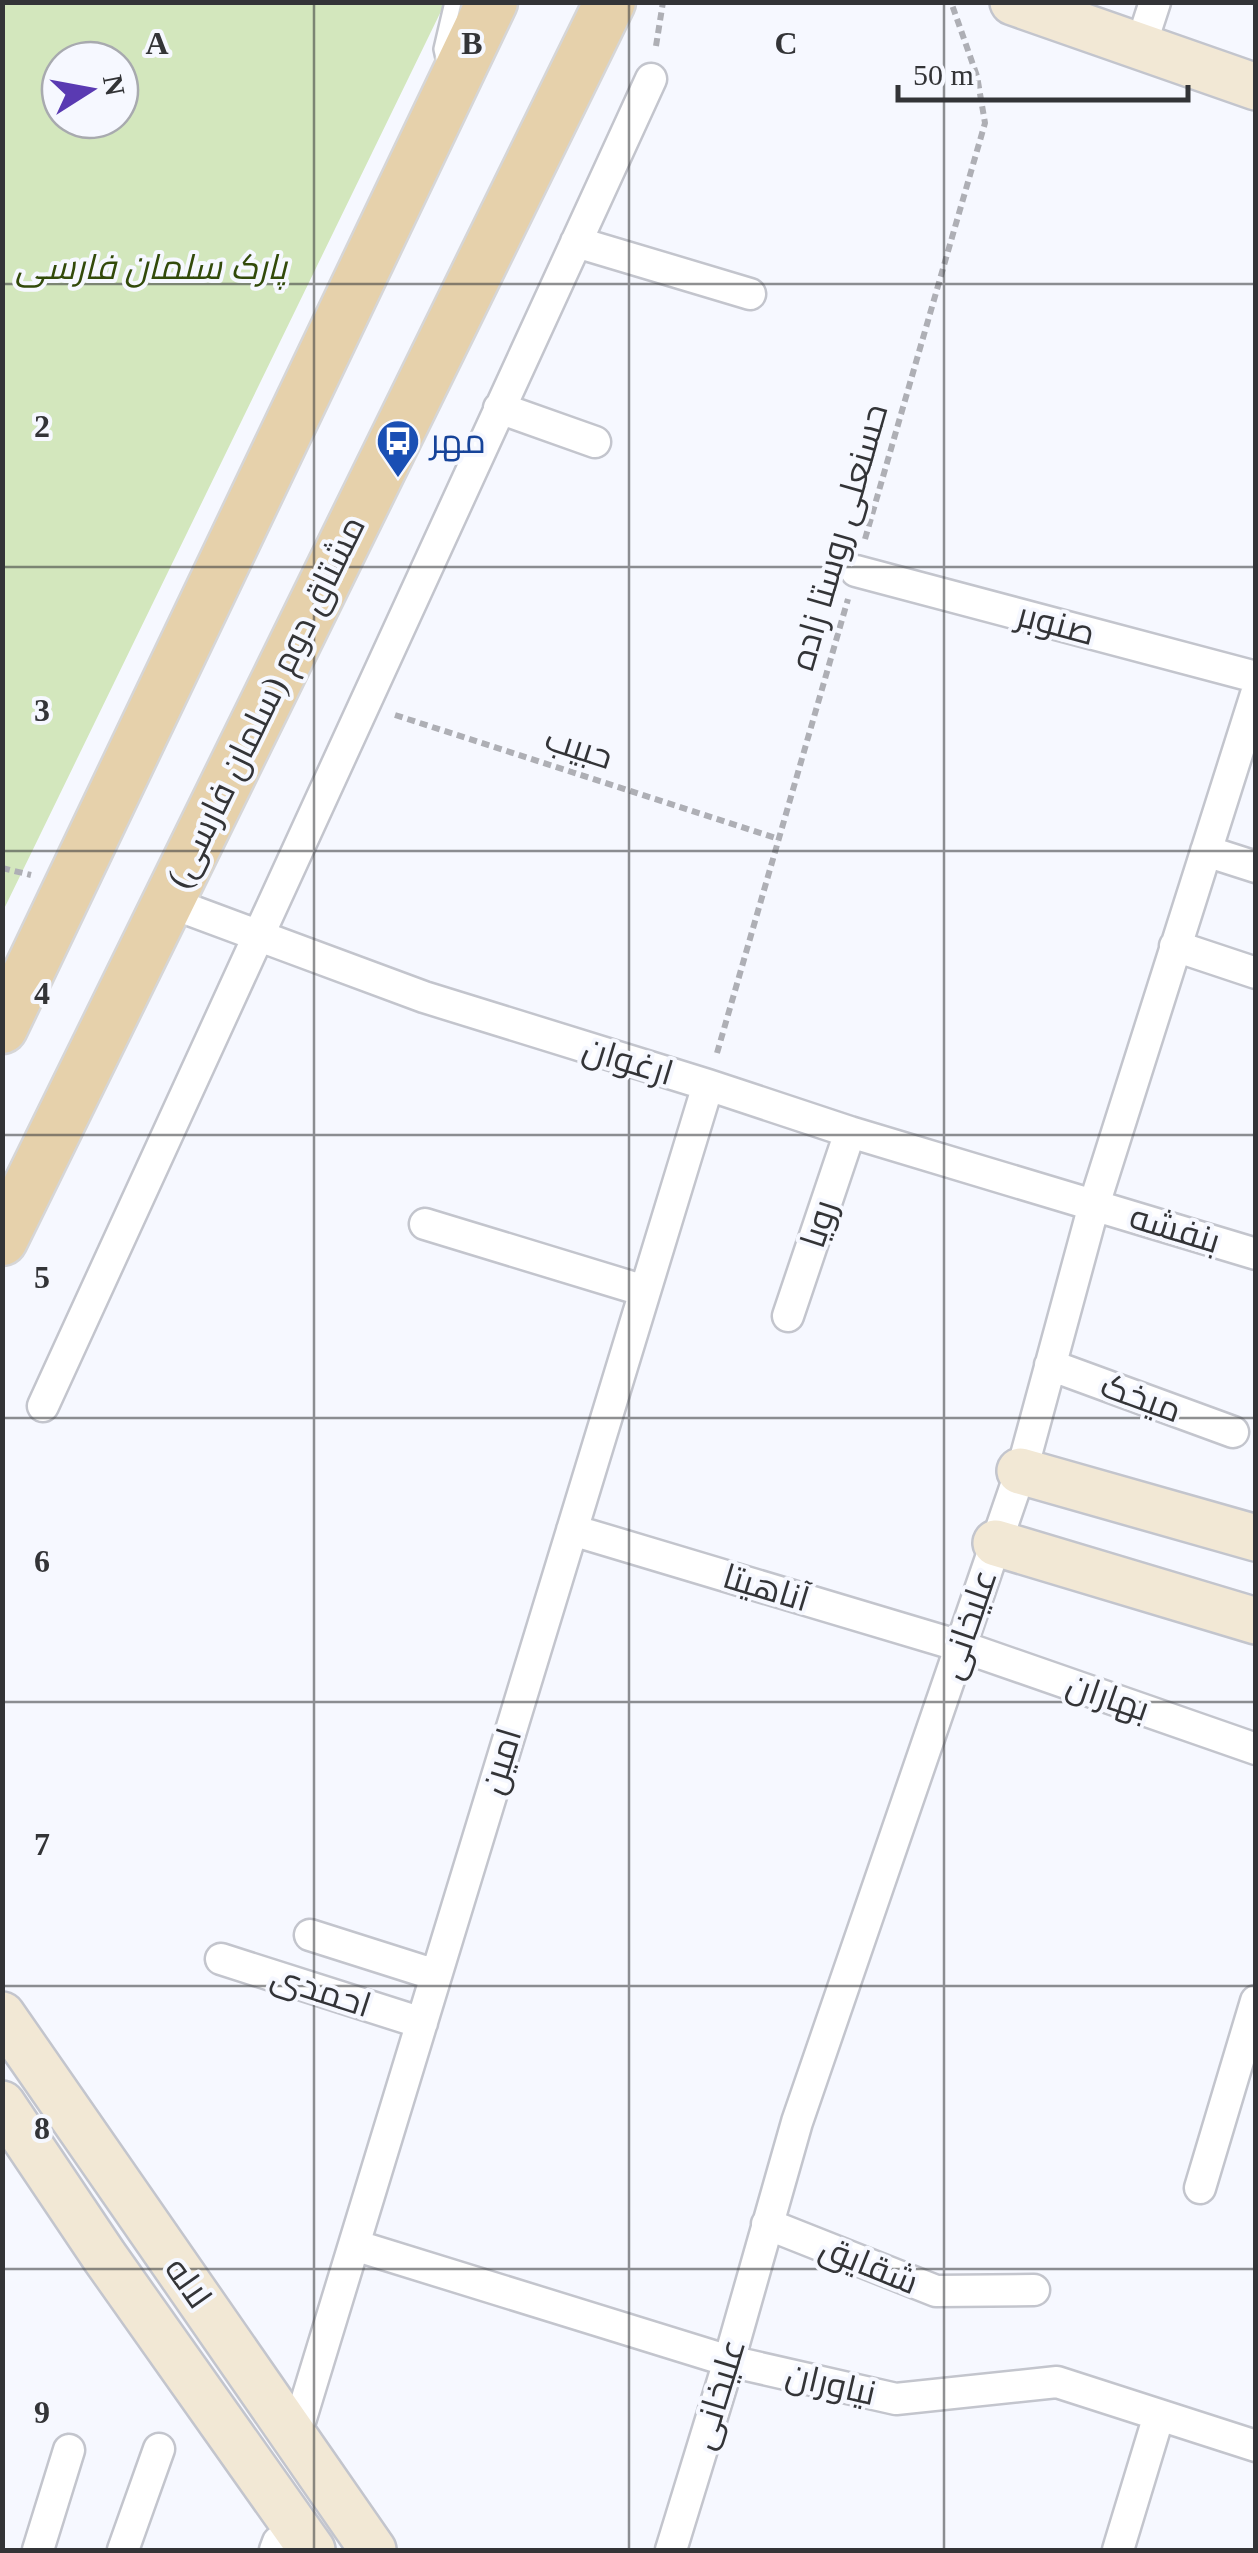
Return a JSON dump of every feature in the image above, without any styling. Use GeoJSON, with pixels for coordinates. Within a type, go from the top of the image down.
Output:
{"type":"FeatureCollection","features":[{"type":"Feature","properties":{"kind":"main road"},"geometry":{"type":"LineString","coordinates":[[2,1028],[492,2]]}},
{"type":"Feature","properties":{"kind":"main road","name":"مشتاق دوم (سلمان فارسی)"},"geometry":{"type":"LineString","coordinates":[[2,1240],[610,2]]}},
{"type":"Feature","properties":{"kind":"main road"},"geometry":{"type":"LineString","coordinates":[[1013,2],[1256,87]]}},
{"type":"Feature","properties":{"kind":"main road"},"geometry":{"type":"LineString","coordinates":[[1020,1472],[1256,1538]]}},
{"type":"Feature","properties":{"kind":"main road"},"geometry":{"type":"LineString","coordinates":[[996,1543],[1256,1621]]}},
{"type":"Feature","properties":{"kind":"main road","name":"لاله"},"geometry":{"type":"LineString","coordinates":[[2,2015],[373,2550]]}},
{"type":"Feature","properties":{"kind":"main road"},"geometry":{"type":"LineString","coordinates":[[2,2102],[38,2069]]}},
{"type":"Feature","properties":{"kind":"main road","name":"لاله"},"geometry":{"type":"LineString","coordinates":[[2,2102],[288,2548]]}},
{"type":"Feature","properties":{"kind":"street"},"geometry":{"type":"LineString","coordinates":[[1140,48],[1155,2]]}},
{"type":"Feature","properties":{"kind":"street"},"geometry":{"type":"LineString","coordinates":[[43,1406],[651,79]]}},
{"type":"Feature","properties":{"kind":"street"},"geometry":{"type":"LineString","coordinates":[[576,242],[750,294]]}},
{"type":"Feature","properties":{"kind":"street"},"geometry":{"type":"LineString","coordinates":[[500,408],[594,442]]}},
{"type":"Feature","properties":{"kind":"street","name":"صنوبر"},"geometry":{"type":"LineString","coordinates":[[856,571],[1256,677]]}},
{"type":"Feature","properties":{"kind":"street","name":"علیخانی"},"geometry":{"type":"LineString","coordinates":[[671,2550],[797,2122],[1020,1472],[1094,1205],[1256,694]]}},
{"type":"Feature","properties":{"kind":"street"},"geometry":{"type":"LineString","coordinates":[[1206,851],[1256,867]]}},
{"type":"Feature","properties":{"kind":"street","name":"ارغوان"},"geometry":{"type":"LineString","coordinates":[[168,902],[424,997],[1094,1205]]}},
{"type":"Feature","properties":{"kind":"street"},"geometry":{"type":"LineString","coordinates":[[1176,946],[1256,973]]}},
{"type":"Feature","properties":{"kind":"street","name":"امین"},"geometry":{"type":"LineString","coordinates":[[295,2438],[708,1085]]}},
{"type":"Feature","properties":{"kind":"street","name":"رویا"},"geometry":{"type":"LineString","coordinates":[[788,1316],[850,1132]]}},
{"type":"Feature","properties":{"kind":"street","name":"بنفشه"},"geometry":{"type":"LineString","coordinates":[[1094,1205],[1256,1254]]}},
{"type":"Feature","properties":{"kind":"street"},"geometry":{"type":"LineString","coordinates":[[425,1224],[646,1291]]}},
{"type":"Feature","properties":{"kind":"street","name":"میخک"},"geometry":{"type":"LineString","coordinates":[[1050,1365],[1232,1432]]}},
{"type":"Feature","properties":{"kind":"street","name":"آناهیتا"},"geometry":{"type":"LineString","coordinates":[[572,1530],[960,1646]]}},
{"type":"Feature","properties":{"kind":"street","name":"بهاران"},"geometry":{"type":"LineString","coordinates":[[960,1646],[1256,1749]]}},
{"type":"Feature","properties":{"kind":"street"},"geometry":{"type":"LineString","coordinates":[[310,1936],[436,1975]]}},
{"type":"Feature","properties":{"kind":"street","name":"احمدی"},"geometry":{"type":"LineString","coordinates":[[221,1959],[422,2023]]}},
{"type":"Feature","properties":{"kind":"street"},"geometry":{"type":"LineString","coordinates":[[1200,2188],[1256,2001]]}},
{"type":"Feature","properties":{"kind":"street","name":"شقایق"},"geometry":{"type":"LineString","coordinates":[[767,2224],[936,2291],[1034,2290]]}},
{"type":"Feature","properties":{"kind":"street","name":"نیاوران"},"geometry":{"type":"LineString","coordinates":[[354,2245],[729,2361],[896,2399],[1057,2382],[1256,2446]]}},
{"type":"Feature","properties":{"kind":"street"},"geometry":{"type":"LineString","coordinates":[[1118,2550],[1158,2415]]}},
{"type":"Feature","properties":{"kind":"street"},"geometry":{"type":"LineString","coordinates":[[123,2550],[158,2449]]}},
{"type":"Feature","properties":{"kind":"street"},"geometry":{"type":"LineString","coordinates":[[38,2550],[69,2450]]}},
{"type":"Feature","properties":{"kind":"lane"},"geometry":{"type":"LineString","coordinates":[[452,87],[442,49],[453,2]]}},
{"type":"Feature","properties":{"kind":"path"},"geometry":{"type":"LineString","coordinates":[[651,79],[663,2]]}},
{"type":"Feature","properties":{"kind":"path","name":"حسنعلی روستا زاده"},"geometry":{"type":"LineString","coordinates":[[708,1085],[985,123],[978,76],[951,2]]}},
{"type":"Feature","properties":{"kind":"path","name":"حبیب"},"geometry":{"type":"LineString","coordinates":[[364,704],[780,839]]}},
{"type":"Feature","properties":{"kind":"green space","name":"پارک سلمان فارسی"},"geometry":{"type":"Polygon","coordinates":[[[2,3],[445,3],[3,911],[2,3]]]}},
{"type":"Feature","properties":{"kind":"place","name":"مهر"},"geometry":{"type":"Point","coordinates":[398,479]}}]}
